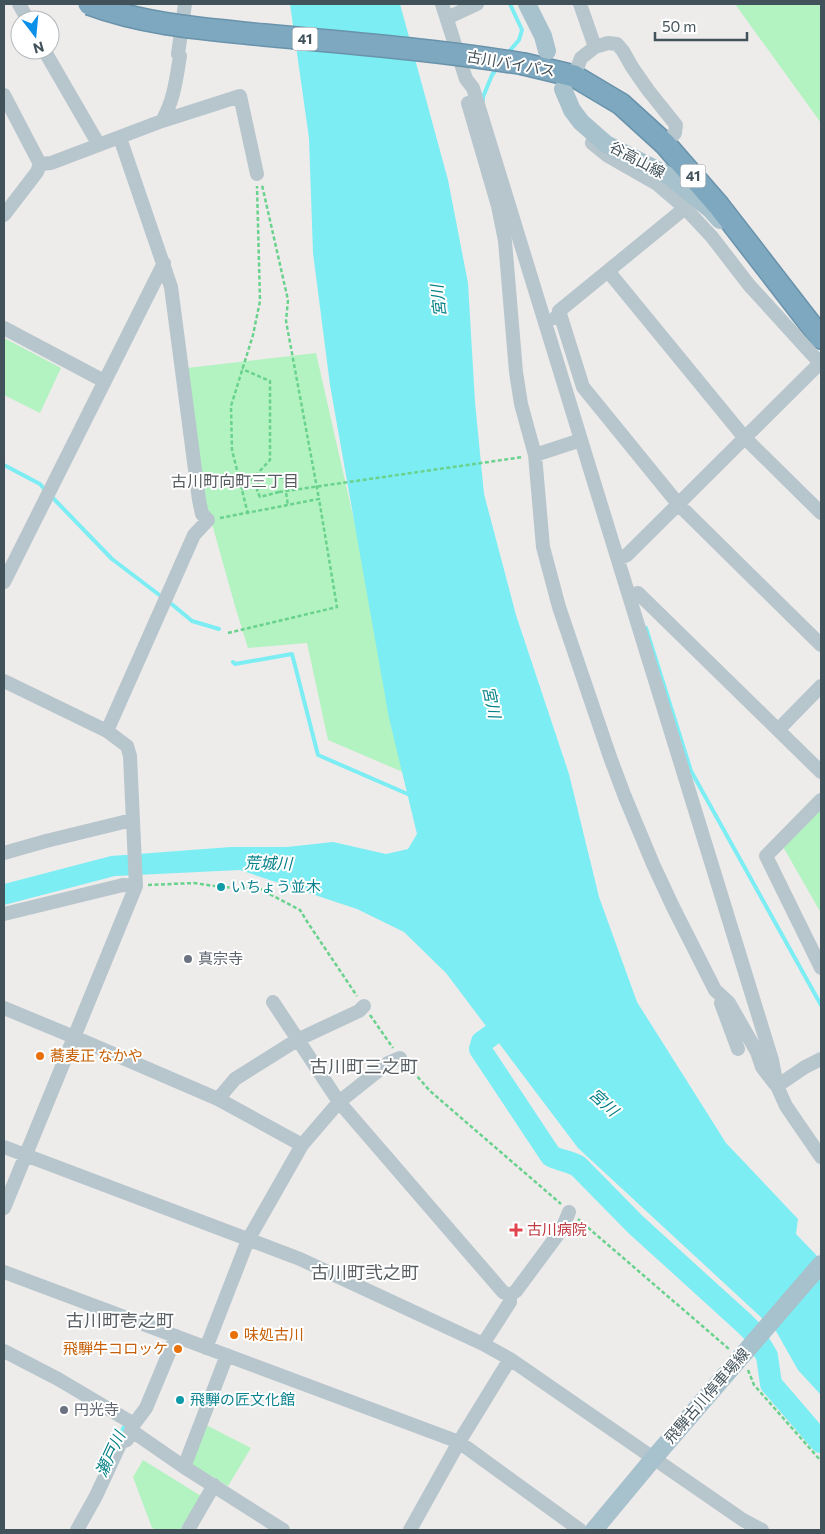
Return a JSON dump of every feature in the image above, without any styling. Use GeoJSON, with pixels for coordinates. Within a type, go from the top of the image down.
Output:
{"type":"FeatureCollection","features":[{"type":"Feature","properties":{"kind":"highway","name":"古川バイパス"},"geometry":{"type":"LineString","coordinates":[[89,4],[120,14],[182,27],[428,51],[524,64],[620,104],[665,144],[719,206],[821,338]]}},
{"type":"Feature","properties":{"kind":"main road"},"geometry":{"type":"LineString","coordinates":[[527,4],[543,36],[547,51]]}},
{"type":"Feature","properties":{"kind":"main road","name":"谷高山線"},"geometry":{"type":"LineString","coordinates":[[568,83],[572,110],[582,122],[606,144],[669,176],[690,192],[710,209],[782,289]]}},
{"type":"Feature","properties":{"kind":"main road","name":"飛騨古川停車場線"},"geometry":{"type":"LineString","coordinates":[[594,1530],[821,1264]]}},
{"type":"Feature","properties":{"kind":"street"},"geometry":{"type":"LineString","coordinates":[[162,121],[170,106],[173,95],[180,56],[178,54],[185,4]]}},
{"type":"Feature","properties":{"kind":"street"},"geometry":{"type":"LineString","coordinates":[[442,4],[466,78],[472,88],[552,319],[583,387],[679,505],[821,645]]}},
{"type":"Feature","properties":{"kind":"street"},"geometry":{"type":"LineString","coordinates":[[447,18],[476,4]]}},
{"type":"Feature","properties":{"kind":"street"},"geometry":{"type":"LineString","coordinates":[[580,4],[595,47]]}},
{"type":"Feature","properties":{"kind":"street"},"geometry":{"type":"LineString","coordinates":[[568,83],[582,58],[595,47],[608,43],[616,44],[623,51],[648,90],[676,125],[675,133],[665,144]]}},
{"type":"Feature","properties":{"kind":"street"},"geometry":{"type":"LineString","coordinates":[[50,60],[98,145]]}},
{"type":"Feature","properties":{"kind":"street"},"geometry":{"type":"LineString","coordinates":[[466,78],[465,93],[498,206],[505,241],[516,372],[545,559],[624,797],[673,907],[715,990],[738,1049]]}},
{"type":"Feature","properties":{"kind":"street"},"geometry":{"type":"LineString","coordinates":[[4,95],[40,164],[37,172],[5,212]]}},
{"type":"Feature","properties":{"kind":"street"},"geometry":{"type":"LineString","coordinates":[[40,164],[51,163],[162,121],[240,96],[257,174]]}},
{"type":"Feature","properties":{"kind":"street"},"geometry":{"type":"LineString","coordinates":[[596,135],[592,144],[608,156],[657,184],[685,208],[712,237],[749,285],[820,364],[679,505],[622,557]]}},
{"type":"Feature","properties":{"kind":"street"},"geometry":{"type":"LineString","coordinates":[[107,731],[194,535],[208,520],[202,514],[199,500],[171,287],[120,138]]}},
{"type":"Feature","properties":{"kind":"street"},"geometry":{"type":"LineString","coordinates":[[552,319],[559,311],[685,208]]}},
{"type":"Feature","properties":{"kind":"street"},"geometry":{"type":"LineString","coordinates":[[4,582],[164,263]]}},
{"type":"Feature","properties":{"kind":"street"},"geometry":{"type":"LineString","coordinates":[[608,271],[744,438],[821,513]]}},
{"type":"Feature","properties":{"kind":"street"},"geometry":{"type":"LineString","coordinates":[[552,319],[581,440],[622,557],[701,836],[772,1060],[777,1086],[786,1106],[821,1157]]}},
{"type":"Feature","properties":{"kind":"street"},"geometry":{"type":"LineString","coordinates":[[4,328],[104,381]]}},
{"type":"Feature","properties":{"kind":"street"},"geometry":{"type":"LineString","coordinates":[[529,456],[581,440]]}},
{"type":"Feature","properties":{"kind":"street"},"geometry":{"type":"LineString","coordinates":[[633,594],[821,772]]}},
{"type":"Feature","properties":{"kind":"street"},"geometry":{"type":"LineString","coordinates":[[4,681],[107,731],[126,746],[130,756],[136,886],[4,1208]]}},
{"type":"Feature","properties":{"kind":"street"},"geometry":{"type":"LineString","coordinates":[[778,730],[821,686]]}},
{"type":"Feature","properties":{"kind":"street"},"geometry":{"type":"LineString","coordinates":[[821,800],[766,856],[821,968]]}},
{"type":"Feature","properties":{"kind":"street"},"geometry":{"type":"LineString","coordinates":[[4,853],[46,841],[132,823]]}},
{"type":"Feature","properties":{"kind":"street"},"geometry":{"type":"LineString","coordinates":[[4,914],[123,885],[136,886]]}},
{"type":"Feature","properties":{"kind":"street"},"geometry":{"type":"LineString","coordinates":[[715,990],[729,1003],[757,1052],[762,1068],[777,1086]]}},
{"type":"Feature","properties":{"kind":"street"},"geometry":{"type":"LineString","coordinates":[[273,1002],[339,1102],[503,1292],[510,1295]]}},
{"type":"Feature","properties":{"kind":"street"},"geometry":{"type":"LineString","coordinates":[[218,1099],[235,1079],[298,1040],[364,1006]]}},
{"type":"Feature","properties":{"kind":"street"},"geometry":{"type":"LineString","coordinates":[[4,1008],[74,1036],[218,1099],[302,1145]]}},
{"type":"Feature","properties":{"kind":"street"},"geometry":{"type":"LineString","coordinates":[[206,1348],[248,1240],[302,1145],[339,1102],[388,1063],[400,1058]]}},
{"type":"Feature","properties":{"kind":"street"},"geometry":{"type":"LineString","coordinates":[[777,1086],[805,1067],[821,1059]]}},
{"type":"Feature","properties":{"kind":"street"},"geometry":{"type":"LineString","coordinates":[[4,1146],[248,1240],[300,1258],[483,1344],[510,1359],[653,1459],[743,1520],[762,1530]]}},
{"type":"Feature","properties":{"kind":"street"},"geometry":{"type":"LineString","coordinates":[[510,1295],[516,1291],[562,1229],[569,1212]]}},
{"type":"Feature","properties":{"kind":"street"},"geometry":{"type":"LineString","coordinates":[[4,1272],[459,1442],[580,1530]]}},
{"type":"Feature","properties":{"kind":"street"},"geometry":{"type":"LineString","coordinates":[[483,1344],[510,1302],[510,1295]]}},
{"type":"Feature","properties":{"kind":"street"},"geometry":{"type":"LineString","coordinates":[[77,1530],[82,1518],[88,1513],[121,1442],[127,1440],[130,1424],[146,1408],[176,1336]]}},
{"type":"Feature","properties":{"kind":"street"},"geometry":{"type":"LineString","coordinates":[[4,1351],[58,1378],[130,1424],[184,1466],[283,1530]]}},
{"type":"Feature","properties":{"kind":"street"},"geometry":{"type":"LineString","coordinates":[[184,1466],[227,1355]]}},
{"type":"Feature","properties":{"kind":"street"},"geometry":{"type":"LineString","coordinates":[[410,1530],[459,1442],[510,1359]]}},
{"type":"Feature","properties":{"kind":"street"},"geometry":{"type":"LineString","coordinates":[[188,1530],[214,1485]]}},
{"type":"Feature","properties":{"kind":"path"},"geometry":{"type":"LineString","coordinates":[[248,514],[232,450],[231,406],[260,301],[257,174]]}},
{"type":"Feature","properties":{"kind":"path"},"geometry":{"type":"LineString","coordinates":[[228,633],[337,608],[286,321],[288,300],[263,188],[257,174]]}},
{"type":"Feature","properties":{"kind":"path"},"geometry":{"type":"LineString","coordinates":[[242,369],[270,381],[270,460],[242,490]]}},
{"type":"Feature","properties":{"kind":"path"},"geometry":{"type":"LineString","coordinates":[[288,506],[284,478],[270,476],[259,481],[257,491],[260,497],[279,492],[529,456]]}},
{"type":"Feature","properties":{"kind":"path"},"geometry":{"type":"LineString","coordinates":[[208,520],[248,514],[319,499]]}},
{"type":"Feature","properties":{"kind":"path"},"geometry":{"type":"LineString","coordinates":[[136,886],[194,883],[260,889],[300,910],[400,1058],[430,1091],[569,1212],[741,1356],[754,1385],[821,1461]]}},
{"type":"Feature","properties":{"kind":"green space"},"geometry":{"type":"Polygon","coordinates":[[[735,4],[821,4],[821,123],[735,4]]]}},
{"type":"Feature","properties":{"kind":"green space"},"geometry":{"type":"Polygon","coordinates":[[[4,338],[61,368],[40,413],[4,395],[4,338]]]}},
{"type":"Feature","properties":{"kind":"green space"},"geometry":{"type":"Polygon","coordinates":[[[316,353],[412,776],[328,740],[307,643],[248,648],[200,481],[187,368],[316,353]]]}},
{"type":"Feature","properties":{"kind":"green space"},"geometry":{"type":"Polygon","coordinates":[[[821,805],[821,913],[782,845],[821,805]]]}},
{"type":"Feature","properties":{"kind":"green space"},"geometry":{"type":"Polygon","coordinates":[[[206,1425],[251,1448],[228,1486],[191,1464],[206,1425]]]}},
{"type":"Feature","properties":{"kind":"green space"},"geometry":{"type":"Polygon","coordinates":[[[143,1460],[201,1496],[180,1530],[157,1530],[152,1528],[133,1477],[143,1460]]]}},
{"type":"Feature","properties":{"kind":"water"},"geometry":{"type":"Polygon","coordinates":[[[290,4],[400,4],[448,180],[468,283],[475,402],[484,494],[516,615],[569,774],[599,897],[637,1002],[726,1143],[798,1219],[796,1234],[821,1260],[821,1395],[798,1370],[776,1331],[578,1148],[446,973],[404,932],[357,909],[240,870],[115,876],[4,905],[4,884],[111,856],[231,847],[287,847],[333,842],[386,854],[408,849],[417,834],[389,718],[330,385],[313,253],[309,138],[290,4]]]}},
{"type":"Feature","properties":{"kind":"waterway"},"geometry":{"type":"LineString","coordinates":[[507,54],[519,40],[522,30],[510,4]]}},
{"type":"Feature","properties":{"kind":"waterway"},"geometry":{"type":"LineString","coordinates":[[483,100],[492,75],[497,68]]}},
{"type":"Feature","properties":{"kind":"waterway"},"geometry":{"type":"LineString","coordinates":[[4,465],[40,484],[46,491]]}},
{"type":"Feature","properties":{"kind":"waterway"},"geometry":{"type":"LineString","coordinates":[[51,496],[112,559],[162,597]]}},
{"type":"Feature","properties":{"kind":"waterway"},"geometry":{"type":"LineString","coordinates":[[168,601],[192,621],[219,629]]}},
{"type":"Feature","properties":{"kind":"waterway"},"geometry":{"type":"LineString","coordinates":[[646,628],[691,771],[821,1005]]}},
{"type":"Feature","properties":{"kind":"waterway"},"geometry":{"type":"LineString","coordinates":[[233,662],[235,664],[292,654],[318,755],[410,795]]}},
{"type":"Feature","properties":{"kind":"waterway"},"geometry":{"type":"LineString","coordinates":[[517,1017],[482,1042],[480,1049],[551,1156],[578,1166],[636,1225],[752,1331],[767,1356],[771,1384],[821,1442]]}},
{"type":"Feature","properties":{"kind":"waterway","name":"瀬戸川"},"geometry":{"type":"LineString","coordinates":[[118,1439],[126,1423]]}},
{"type":"Feature","properties":{"kind":"place","name":"いちょう並木"},"geometry":{"type":"Point","coordinates":[221,887]}},
{"type":"Feature","properties":{"kind":"place","name":"真宗寺"},"geometry":{"type":"Point","coordinates":[188,959]}},
{"type":"Feature","properties":{"kind":"place","name":"蕎麦正 なかや"},"geometry":{"type":"Point","coordinates":[40,1056]}},
{"type":"Feature","properties":{"kind":"place","name":"古川病院"},"geometry":{"type":"Point","coordinates":[516,1230]}},
{"type":"Feature","properties":{"kind":"place","name":"味処古川"},"geometry":{"type":"Point","coordinates":[234,1335]}},
{"type":"Feature","properties":{"kind":"place","name":"飛騨牛コロッケ"},"geometry":{"type":"Point","coordinates":[178,1349]}},
{"type":"Feature","properties":{"kind":"place","name":"飛騨の匠文化館"},"geometry":{"type":"Point","coordinates":[180,1400]}},
{"type":"Feature","properties":{"kind":"place","name":"円光寺"},"geometry":{"type":"Point","coordinates":[64,1410]}},
{"type":"Feature","properties":{"kind":"district","name":"古川町向町三丁目"},"geometry":{"type":"Point","coordinates":[235,481]}},
{"type":"Feature","properties":{"kind":"district","name":"古川町三之町"},"geometry":{"type":"Point","coordinates":[364,1067]}},
{"type":"Feature","properties":{"kind":"district","name":"古川町弐之町"},"geometry":{"type":"Point","coordinates":[365,1273]}},
{"type":"Feature","properties":{"kind":"district","name":"古川町壱之町"},"geometry":{"type":"Point","coordinates":[120,1321]}},
{"type":"Feature","properties":{"kind":"water label","name":"宮川"},"geometry":{"type":"Point","coordinates":[438,301]}},
{"type":"Feature","properties":{"kind":"water label","name":"宮川"},"geometry":{"type":"Point","coordinates":[492,702]}},
{"type":"Feature","properties":{"kind":"water label","name":"荒城川"},"geometry":{"type":"Point","coordinates":[268,863]}},
{"type":"Feature","properties":{"kind":"water label","name":"宮川"},"geometry":{"type":"Point","coordinates":[604,1102]}}]}
